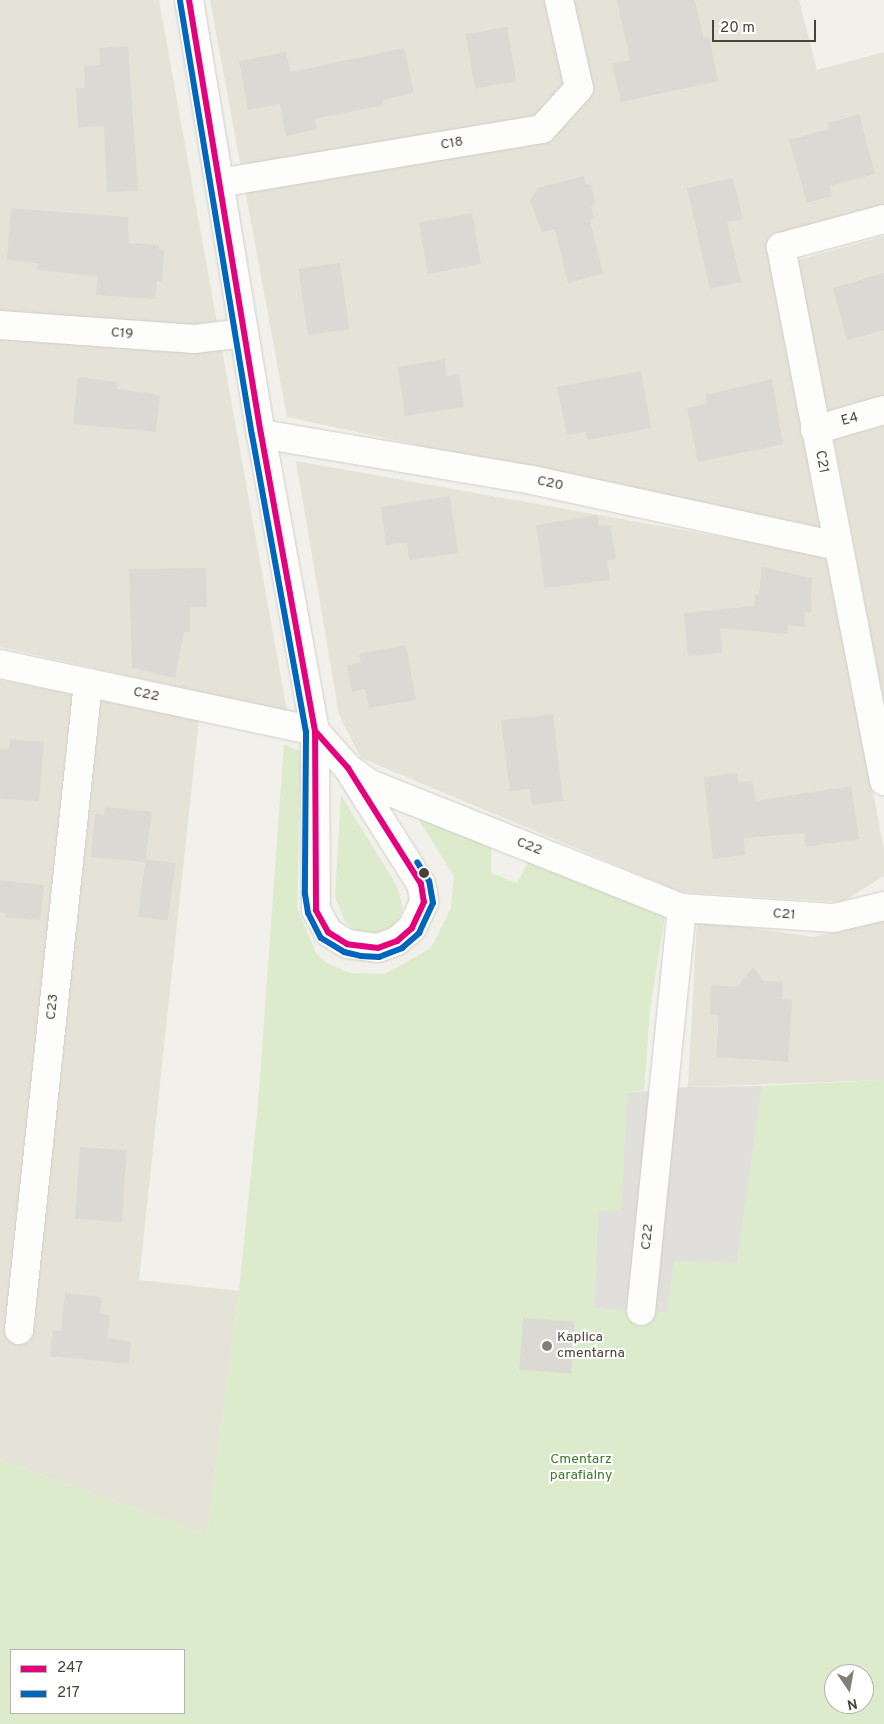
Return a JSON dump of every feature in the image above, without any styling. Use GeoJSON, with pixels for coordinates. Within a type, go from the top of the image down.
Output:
{"type":"FeatureCollection","features":[{"type":"Feature","properties":{"kind":"street"},"geometry":{"type":"LineString","coordinates":[[189,0],[261,434],[316,731],[316,910],[328,932],[347,944],[378,948],[397,941],[412,928],[424,902],[423,893],[421,884],[348,768]]}},
{"type":"Feature","properties":{"kind":"street","name":"C18"},"geometry":{"type":"LineString","coordinates":[[219,183],[542,129],[579,88],[559,0]]}},
{"type":"Feature","properties":{"kind":"street","name":"C21"},"geometry":{"type":"LineString","coordinates":[[884,219],[781,247],[837,546],[884,781]]}},
{"type":"Feature","properties":{"kind":"street","name":"C19"},"geometry":{"type":"LineString","coordinates":[[0,325],[194,339],[244,333]]}},
{"type":"Feature","properties":{"kind":"street","name":"E4"},"geometry":{"type":"LineString","coordinates":[[816,430],[884,410]]}},
{"type":"Feature","properties":{"kind":"street","name":"C20"},"geometry":{"type":"LineString","coordinates":[[261,434],[532,480],[837,546]]}},
{"type":"Feature","properties":{"kind":"street","name":"C22"},"geometry":{"type":"LineString","coordinates":[[0,664],[316,731],[348,768],[370,784],[682,908],[641,1311]]}},
{"type":"Feature","properties":{"kind":"street","name":"C23"},"geometry":{"type":"LineString","coordinates":[[19,1330],[88,683]]}},
{"type":"Feature","properties":{"kind":"street","name":"C21"},"geometry":{"type":"LineString","coordinates":[[682,908],[834,918],[884,906]]}},
{"type":"Feature","properties":{"kind":"shaded area"},"geometry":{"type":"Polygon","coordinates":[[[0,0],[159,0],[287,711],[0,647],[0,0]]]}},
{"type":"Feature","properties":{"kind":"shaded area"},"geometry":{"type":"Polygon","coordinates":[[[210,0],[799,0],[817,70],[884,52],[884,208],[768,242],[824,532],[287,417],[210,0]]]}},
{"type":"Feature","properties":{"kind":"shaded area"},"geometry":{"type":"Polygon","coordinates":[[[884,236],[884,398],[823,415],[798,260],[884,236]]]}},
{"type":"Feature","properties":{"kind":"shaded area"},"geometry":{"type":"Polygon","coordinates":[[[884,416],[884,705],[833,435],[884,416]]]}},
{"type":"Feature","properties":{"kind":"shaded area"},"geometry":{"type":"Polygon","coordinates":[[[296,461],[829,556],[884,851],[884,876],[842,902],[681,892],[361,758],[339,715],[296,461]]]}},
{"type":"Feature","properties":{"kind":"shaded area"},"geometry":{"type":"Polygon","coordinates":[[[0,680],[199,719],[139,1280],[239,1291],[207,1534],[0,1460],[0,680]]]}},
{"type":"Feature","properties":{"kind":"shaded area"},"geometry":{"type":"Polygon","coordinates":[[[697,920],[814,937],[884,920],[884,1080],[688,1087],[697,920]]]}},
{"type":"Feature","properties":{"kind":"shaded area"},"geometry":{"type":"Polygon","coordinates":[[[762,1086],[737,1263],[674,1261],[667,1313],[594,1308],[598,1212],[621,1210],[627,1093],[688,1087],[762,1086]]]}},
{"type":"Feature","properties":{"kind":"green space","name":"Cmentarz parafialny"},"geometry":{"type":"Polygon","coordinates":[[[284,744],[301,752],[297,908],[316,953],[326,963],[350,973],[385,974],[431,948],[451,908],[454,876],[413,811],[470,829],[491,848],[491,873],[517,883],[530,858],[665,915],[650,1010],[644,1090],[627,1093],[621,1211],[598,1213],[594,1308],[667,1313],[674,1261],[737,1263],[762,1086],[884,1080],[884,1724],[0,1724],[0,1460],[207,1534],[239,1291],[258,1105],[284,744]]]}},
{"type":"Feature","properties":{"kind":"green space"},"geometry":{"type":"Polygon","coordinates":[[[341,795],[397,886],[403,909],[396,924],[375,936],[361,935],[345,921],[335,897],[341,795]]]}},
{"type":"Feature","properties":{"kind":"building"},"geometry":{"type":"Polygon","coordinates":[[[617,0],[695,0],[703,37],[709,36],[718,81],[621,102],[612,64],[630,60],[617,0]]]}},
{"type":"Feature","properties":{"kind":"building"},"geometry":{"type":"Polygon","coordinates":[[[507,27],[517,81],[475,88],[466,34],[507,27]]]}},
{"type":"Feature","properties":{"kind":"building"},"geometry":{"type":"Polygon","coordinates":[[[128,46],[138,191],[107,192],[104,126],[78,128],[76,88],[85,88],[84,66],[100,65],[99,48],[128,46]]]}},
{"type":"Feature","properties":{"kind":"building"},"geometry":{"type":"Polygon","coordinates":[[[404,48],[414,93],[382,100],[383,105],[315,119],[317,129],[286,136],[280,104],[248,110],[239,61],[286,52],[291,72],[404,48]]]}},
{"type":"Feature","properties":{"kind":"building"},"geometry":{"type":"Polygon","coordinates":[[[859,114],[875,174],[829,186],[832,196],[807,203],[789,140],[830,129],[828,123],[859,114]]]}},
{"type":"Feature","properties":{"kind":"building"},"geometry":{"type":"Polygon","coordinates":[[[584,176],[586,184],[591,185],[595,202],[591,206],[594,219],[590,220],[603,274],[568,283],[555,229],[542,232],[530,201],[538,188],[584,176]]]}},
{"type":"Feature","properties":{"kind":"building"},"geometry":{"type":"Polygon","coordinates":[[[733,178],[743,219],[727,222],[741,282],[710,289],[687,188],[733,178]]]}},
{"type":"Feature","properties":{"kind":"building"},"geometry":{"type":"Polygon","coordinates":[[[11,208],[128,217],[129,243],[159,245],[159,250],[164,250],[162,281],[157,281],[155,299],[96,295],[98,276],[37,270],[38,263],[7,260],[11,208]]]}},
{"type":"Feature","properties":{"kind":"building"},"geometry":{"type":"Polygon","coordinates":[[[472,213],[481,264],[428,274],[419,222],[472,213]]]}},
{"type":"Feature","properties":{"kind":"building"},"geometry":{"type":"Polygon","coordinates":[[[340,263],[349,329],[308,335],[298,269],[340,263]]]}},
{"type":"Feature","properties":{"kind":"building"},"geometry":{"type":"Polygon","coordinates":[[[884,273],[884,330],[847,340],[833,288],[884,273]]]}},
{"type":"Feature","properties":{"kind":"building"},"geometry":{"type":"Polygon","coordinates":[[[445,359],[447,376],[459,374],[464,407],[405,416],[398,367],[445,359]]]}},
{"type":"Feature","properties":{"kind":"building"},"geometry":{"type":"Polygon","coordinates":[[[641,371],[651,428],[587,440],[586,432],[567,435],[557,387],[641,371]]]}},
{"type":"Feature","properties":{"kind":"building"},"geometry":{"type":"Polygon","coordinates":[[[78,377],[118,382],[117,389],[160,395],[156,432],[73,424],[78,377]]]}},
{"type":"Feature","properties":{"kind":"building"},"geometry":{"type":"Polygon","coordinates":[[[772,379],[783,444],[698,462],[687,408],[707,404],[705,395],[772,379]]]}},
{"type":"Feature","properties":{"kind":"building"},"geometry":{"type":"Polygon","coordinates":[[[450,496],[458,553],[409,560],[407,542],[386,545],[381,507],[450,496]]]}},
{"type":"Feature","properties":{"kind":"building"},"geometry":{"type":"Polygon","coordinates":[[[597,515],[599,526],[610,525],[616,559],[607,560],[610,580],[545,588],[536,525],[597,515]]]}},
{"type":"Feature","properties":{"kind":"building"},"geometry":{"type":"Polygon","coordinates":[[[762,567],[812,578],[811,613],[805,612],[804,627],[788,625],[787,634],[720,628],[722,653],[688,656],[684,613],[754,606],[755,594],[759,594],[762,567]]]}},
{"type":"Feature","properties":{"kind":"building"},"geometry":{"type":"Polygon","coordinates":[[[206,568],[207,607],[190,607],[190,632],[184,632],[175,678],[132,668],[129,569],[206,568]]]}},
{"type":"Feature","properties":{"kind":"building"},"geometry":{"type":"Polygon","coordinates":[[[406,645],[416,700],[369,708],[365,689],[352,692],[347,665],[361,663],[359,654],[406,645]]]}},
{"type":"Feature","properties":{"kind":"building"},"geometry":{"type":"Polygon","coordinates":[[[553,714],[563,801],[532,805],[530,789],[510,791],[501,720],[553,714]]]}},
{"type":"Feature","properties":{"kind":"building"},"geometry":{"type":"Polygon","coordinates":[[[10,739],[44,742],[39,801],[0,799],[0,748],[9,749],[10,739]]]}},
{"type":"Feature","properties":{"kind":"building"},"geometry":{"type":"Polygon","coordinates":[[[737,773],[738,783],[752,781],[756,801],[851,786],[859,839],[806,847],[804,833],[744,838],[745,855],[713,859],[704,777],[737,773]]]}},
{"type":"Feature","properties":{"kind":"building"},"geometry":{"type":"Polygon","coordinates":[[[105,807],[152,812],[145,862],[91,857],[95,814],[104,815],[105,807]]]}},
{"type":"Feature","properties":{"kind":"building"},"geometry":{"type":"Polygon","coordinates":[[[146,859],[176,863],[168,921],[138,916],[146,859]]]}},
{"type":"Feature","properties":{"kind":"building"},"geometry":{"type":"Polygon","coordinates":[[[0,880],[44,885],[40,920],[5,917],[5,913],[0,912],[0,880]]]}},
{"type":"Feature","properties":{"kind":"building"},"geometry":{"type":"Polygon","coordinates":[[[753,967],[764,981],[783,982],[782,999],[792,1000],[788,1062],[716,1057],[719,1015],[710,1014],[711,985],[737,987],[753,967]]]}},
{"type":"Feature","properties":{"kind":"building"},"geometry":{"type":"Polygon","coordinates":[[[80,1147],[127,1150],[122,1222],[75,1219],[80,1147]]]}},
{"type":"Feature","properties":{"kind":"building"},"geometry":{"type":"Polygon","coordinates":[[[65,1293],[102,1297],[100,1314],[110,1316],[107,1338],[131,1342],[129,1364],[50,1356],[53,1330],[61,1331],[65,1293]]]}},
{"type":"Feature","properties":{"kind":"building","name":"Kaplica cmentarna"},"geometry":{"type":"Polygon","coordinates":[[[523,1318],[575,1322],[571,1374],[519,1370],[523,1318]]]}},
{"type":"Feature","properties":{"kind":"transit line","name":"247"},"geometry":{"type":"LineString","coordinates":[[189,0],[261,434],[315,731]]}},
{"type":"Feature","properties":{"kind":"transit line","name":"217"},"geometry":{"type":"LineString","coordinates":[[180,1],[252,435],[306,732],[305,894],[308,913],[321,938],[344,952],[361,956],[379,957],[402,948],[419,933],[433,903],[429,881],[417,862]]}},
{"type":"Feature","properties":{"kind":"transit line","name":"247"},"geometry":{"type":"LineString","coordinates":[[315,731],[348,768],[421,884],[424,902],[412,928],[397,941],[378,948],[347,944],[328,932],[316,910],[315,731]]}},
{"type":"Feature","properties":{"kind":"place","name":"Kaplica cmentarna"},"geometry":{"type":"Point","coordinates":[547,1346]}}]}
